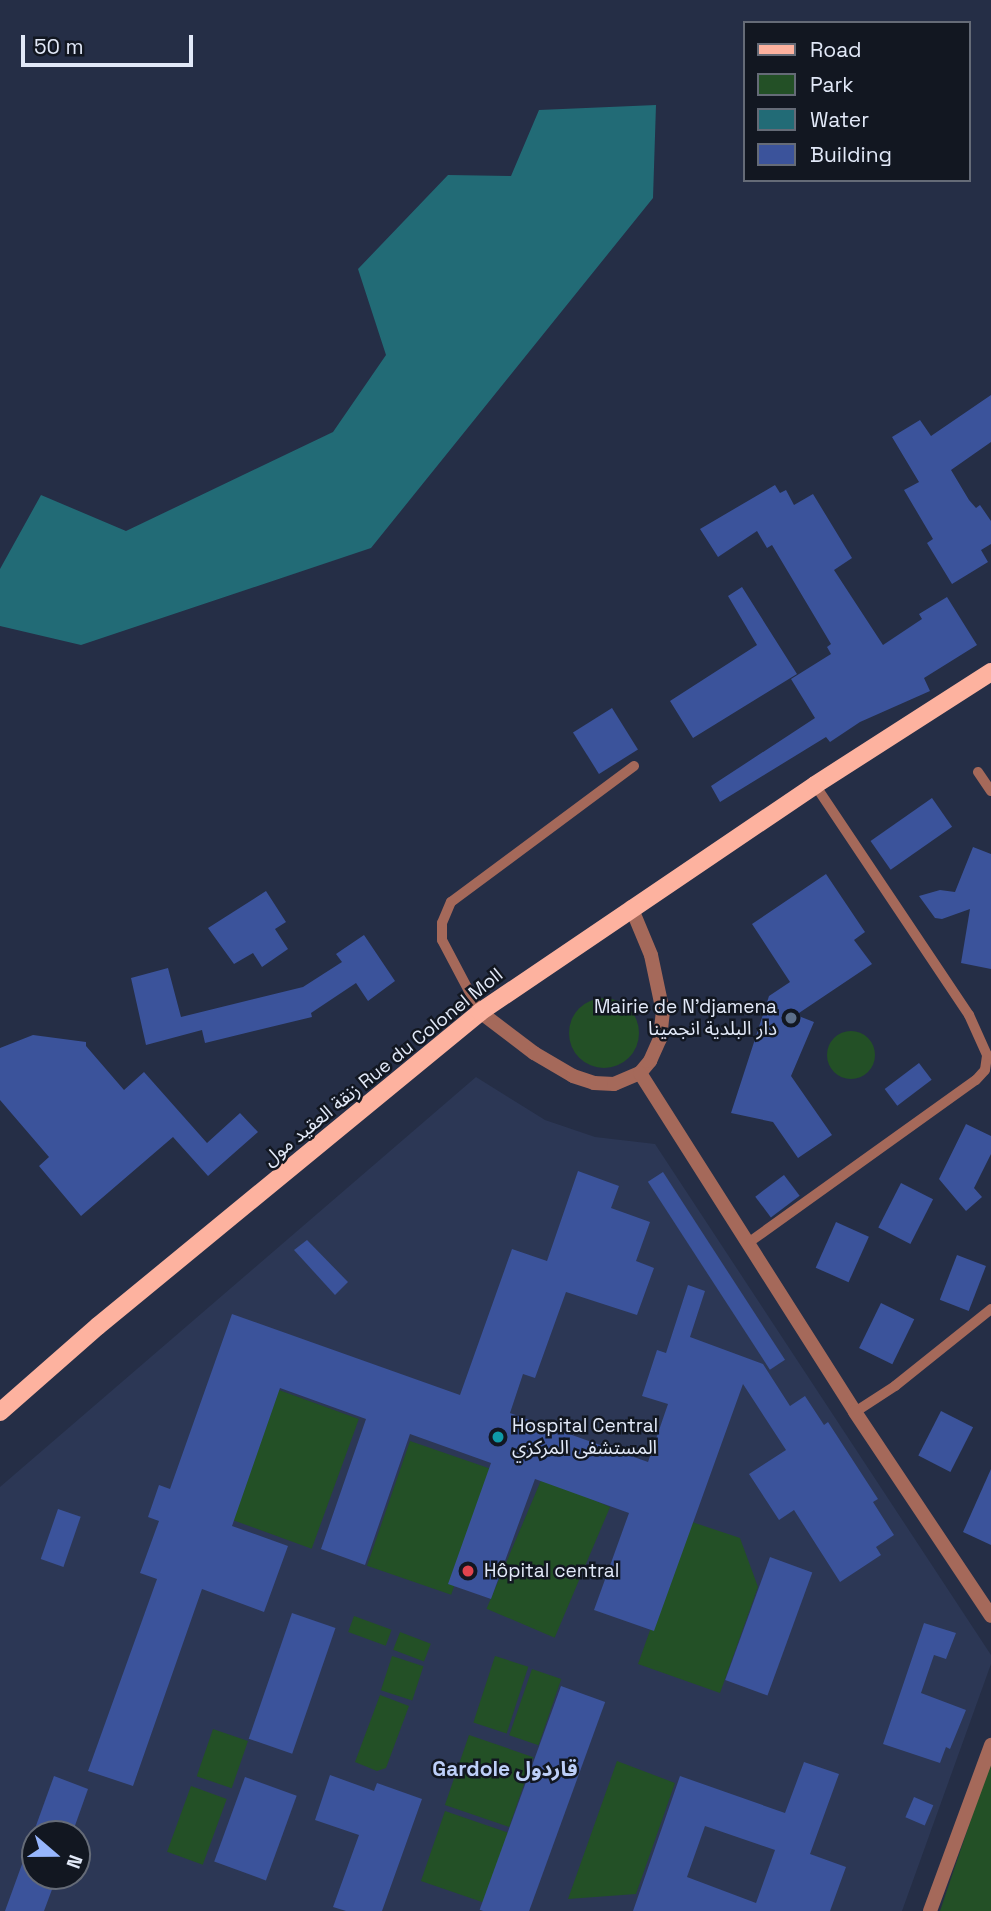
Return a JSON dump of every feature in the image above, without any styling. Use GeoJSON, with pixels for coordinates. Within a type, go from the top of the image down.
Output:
{"type":"FeatureCollection","features":[{"type":"Feature","properties":{"kind":"main road","name":"زنقة العقيد مول Rue du Colonel Moll"},"geometry":{"type":"LineString","coordinates":[[0,1412],[98,1326],[480,1012],[631,907],[991,672]]}},
{"type":"Feature","properties":{"kind":"street"},"geometry":{"type":"LineString","coordinates":[[480,1012],[522,1045],[573,1076],[594,1083],[614,1084],[640,1073],[650,1061],[660,1039],[663,1012],[651,956],[631,907]]}},
{"type":"Feature","properties":{"kind":"street"},"geometry":{"type":"LineString","coordinates":[[640,1073],[855,1412],[991,1616]]}},
{"type":"Feature","properties":{"kind":"street"},"geometry":{"type":"LineString","coordinates":[[930,1911],[991,1745]]}},
{"type":"Feature","properties":{"kind":"lane"},"geometry":{"type":"LineString","coordinates":[[480,1012],[442,940],[442,923],[451,902],[634,766]]}},
{"type":"Feature","properties":{"kind":"lane"},"geometry":{"type":"LineString","coordinates":[[978,772],[991,791]]}},
{"type":"Feature","properties":{"kind":"lane"},"geometry":{"type":"LineString","coordinates":[[748,1243],[976,1080],[985,1070],[987,1055],[969,1015],[816,785]]}},
{"type":"Feature","properties":{"kind":"lane"},"geometry":{"type":"LineString","coordinates":[[855,1412],[895,1386],[991,1309]]}},
{"type":"Feature","properties":{"kind":"shaded area","name":"Hôpital central"},"geometry":{"type":"Polygon","coordinates":[[[476,1077],[545,1120],[595,1137],[655,1144],[991,1655],[991,1664],[902,1911],[0,1911],[0,1487],[476,1077]]]}},
{"type":"Feature","properties":{"kind":"green space"},"geometry":{"type":"Polygon","coordinates":[[[604,998],[629,1008],[639,1033],[629,1058],[604,1068],[579,1058],[569,1033],[579,1008],[604,998]]]}},
{"type":"Feature","properties":{"kind":"green space"},"geometry":{"type":"Polygon","coordinates":[[[851,1031],[868,1038],[875,1055],[868,1072],[851,1079],[834,1072],[827,1055],[834,1038],[851,1031]]]}},
{"type":"Feature","properties":{"kind":"green space"},"geometry":{"type":"Polygon","coordinates":[[[279,1390],[359,1419],[312,1549],[232,1520],[279,1390]]]}},
{"type":"Feature","properties":{"kind":"green space"},"geometry":{"type":"Polygon","coordinates":[[[410,1441],[494,1470],[451,1595],[367,1566],[410,1441]]]}},
{"type":"Feature","properties":{"kind":"green space"},"geometry":{"type":"Polygon","coordinates":[[[542,1478],[610,1507],[555,1638],[487,1609],[542,1478]]]}},
{"type":"Feature","properties":{"kind":"green space"},"geometry":{"type":"Polygon","coordinates":[[[689,1521],[740,1538],[758,1587],[720,1693],[638,1664],[689,1521]]]}},
{"type":"Feature","properties":{"kind":"green space"},"geometry":{"type":"Polygon","coordinates":[[[354,1616],[392,1630],[386,1646],[348,1632],[354,1616]]]}},
{"type":"Feature","properties":{"kind":"green space"},"geometry":{"type":"Polygon","coordinates":[[[400,1632],[431,1644],[424,1662],[393,1650],[400,1632]]]}},
{"type":"Feature","properties":{"kind":"green space"},"geometry":{"type":"Polygon","coordinates":[[[392,1656],[423,1666],[412,1700],[381,1690],[392,1656]]]}},
{"type":"Feature","properties":{"kind":"green space"},"geometry":{"type":"Polygon","coordinates":[[[495,1656],[528,1667],[507,1733],[473,1723],[495,1656]]]}},
{"type":"Feature","properties":{"kind":"green space"},"geometry":{"type":"Polygon","coordinates":[[[532,1669],[561,1679],[539,1745],[509,1735],[532,1669]]]}},
{"type":"Feature","properties":{"kind":"green space"},"geometry":{"type":"Polygon","coordinates":[[[380,1695],[409,1706],[386,1768],[377,1771],[355,1762],[380,1695]]]}},
{"type":"Feature","properties":{"kind":"green space"},"geometry":{"type":"Polygon","coordinates":[[[213,1729],[248,1741],[232,1788],[197,1776],[213,1729]]]}},
{"type":"Feature","properties":{"kind":"green space"},"geometry":{"type":"Polygon","coordinates":[[[469,1735],[533,1757],[509,1827],[445,1805],[469,1735]]]}},
{"type":"Feature","properties":{"kind":"green space"},"geometry":{"type":"Polygon","coordinates":[[[991,1760],[991,1911],[940,1911],[991,1760]]]}},
{"type":"Feature","properties":{"kind":"green space"},"geometry":{"type":"Polygon","coordinates":[[[617,1761],[675,1783],[636,1894],[568,1899],[617,1761]]]}},
{"type":"Feature","properties":{"kind":"green space"},"geometry":{"type":"Polygon","coordinates":[[[191,1786],[227,1799],[203,1865],[167,1852],[191,1786]]]}},
{"type":"Feature","properties":{"kind":"green space"},"geometry":{"type":"Polygon","coordinates":[[[445,1811],[508,1833],[484,1903],[421,1881],[445,1811]]]}},
{"type":"Feature","properties":{"kind":"water"},"geometry":{"type":"Polygon","coordinates":[[[656,105],[653,198],[371,548],[81,645],[0,626],[0,569],[41,495],[126,531],[333,432],[386,355],[358,269],[448,175],[511,176],[539,110],[656,105]]]}},
{"type":"Feature","properties":{"kind":"building"},"geometry":{"type":"Polygon","coordinates":[[[991,395],[991,442],[951,470],[969,500],[976,508],[980,505],[991,521],[991,544],[981,550],[988,562],[952,584],[927,543],[933,539],[904,490],[919,482],[892,437],[920,420],[931,436],[991,395]]]}},
{"type":"Feature","properties":{"kind":"building"},"geometry":{"type":"Polygon","coordinates":[[[775,485],[780,493],[786,490],[794,505],[813,494],[852,558],[834,570],[883,645],[922,619],[919,614],[947,597],[977,645],[924,678],[930,691],[860,722],[830,742],[826,737],[720,802],[711,786],[815,718],[791,679],[831,654],[827,647],[831,644],[772,545],[767,548],[757,531],[718,557],[700,529],[775,485]]]}},
{"type":"Feature","properties":{"kind":"building"},"geometry":{"type":"Polygon","coordinates":[[[742,587],[797,674],[693,738],[670,701],[757,645],[728,596],[742,587]]]}},
{"type":"Feature","properties":{"kind":"building"},"geometry":{"type":"Polygon","coordinates":[[[612,708],[638,750],[599,774],[573,732],[612,708]]]}},
{"type":"Feature","properties":{"kind":"building"},"geometry":{"type":"Polygon","coordinates":[[[932,798],[952,827],[891,870],[871,841],[932,798]]]}},
{"type":"Feature","properties":{"kind":"building"},"geometry":{"type":"Polygon","coordinates":[[[973,847],[991,854],[991,969],[961,963],[970,909],[942,919],[935,918],[919,896],[940,890],[955,892],[973,847]]]}},
{"type":"Feature","properties":{"kind":"building"},"geometry":{"type":"Polygon","coordinates":[[[826,874],[865,932],[854,940],[872,964],[796,1015],[814,1022],[791,1076],[832,1135],[798,1158],[773,1122],[731,1113],[769,996],[790,982],[752,924],[826,874]]]}},
{"type":"Feature","properties":{"kind":"building"},"geometry":{"type":"Polygon","coordinates":[[[266,891],[286,922],[275,929],[288,949],[262,967],[253,953],[234,964],[208,928],[266,891]]]}},
{"type":"Feature","properties":{"kind":"building"},"geometry":{"type":"Polygon","coordinates":[[[364,935],[395,981],[368,1001],[356,983],[311,1013],[312,1017],[205,1043],[202,1030],[146,1045],[131,978],[168,968],[181,1017],[303,987],[342,962],[336,954],[364,935]]]}},
{"type":"Feature","properties":{"kind":"building"},"geometry":{"type":"Polygon","coordinates":[[[33,1035],[86,1042],[86,1046],[124,1090],[144,1072],[207,1143],[240,1113],[258,1132],[208,1176],[173,1137],[81,1216],[39,1166],[49,1157],[0,1100],[0,1048],[33,1035]]]}},
{"type":"Feature","properties":{"kind":"building"},"geometry":{"type":"Polygon","coordinates":[[[919,1063],[932,1080],[897,1106],[885,1089],[919,1063]]]}},
{"type":"Feature","properties":{"kind":"building"},"geometry":{"type":"Polygon","coordinates":[[[966,1124],[991,1136],[991,1154],[974,1188],[982,1197],[966,1211],[939,1179],[966,1124]]]}},
{"type":"Feature","properties":{"kind":"building"},"geometry":{"type":"Polygon","coordinates":[[[578,1171],[619,1186],[611,1208],[650,1222],[636,1261],[654,1268],[637,1315],[566,1292],[535,1378],[523,1374],[510,1413],[648,1462],[668,1404],[642,1396],[657,1350],[666,1353],[688,1285],[705,1291],[690,1337],[763,1364],[790,1406],[805,1396],[824,1425],[828,1422],[878,1499],[873,1502],[894,1535],[876,1547],[881,1555],[840,1582],[794,1510],[779,1520],[749,1474],[786,1450],[743,1384],[654,1631],[594,1610],[629,1513],[535,1479],[491,1599],[448,1584],[491,1463],[410,1434],[365,1565],[321,1549],[366,1419],[280,1388],[232,1526],[288,1546],[264,1612],[202,1589],[133,1786],[88,1771],[157,1579],[140,1573],[159,1521],[148,1517],[159,1485],[170,1489],[232,1314],[460,1395],[512,1249],[547,1261],[578,1171]]]}},
{"type":"Feature","properties":{"kind":"building"},"geometry":{"type":"Polygon","coordinates":[[[663,1172],[785,1360],[770,1370],[648,1182],[663,1172]]]}},
{"type":"Feature","properties":{"kind":"building"},"geometry":{"type":"Polygon","coordinates":[[[784,1175],[800,1196],[771,1217],[755,1197],[784,1175]]]}},
{"type":"Feature","properties":{"kind":"building"},"geometry":{"type":"Polygon","coordinates":[[[901,1183],[933,1199],[910,1244],[878,1228],[901,1183]]]}},
{"type":"Feature","properties":{"kind":"building"},"geometry":{"type":"Polygon","coordinates":[[[836,1222],[869,1237],[849,1282],[816,1268],[836,1222]]]}},
{"type":"Feature","properties":{"kind":"building"},"geometry":{"type":"Polygon","coordinates":[[[307,1240],[348,1282],[335,1295],[294,1250],[307,1240]]]}},
{"type":"Feature","properties":{"kind":"building"},"geometry":{"type":"Polygon","coordinates":[[[957,1255],[986,1266],[969,1311],[940,1300],[957,1255]]]}},
{"type":"Feature","properties":{"kind":"building"},"geometry":{"type":"Polygon","coordinates":[[[881,1303],[914,1319],[892,1364],[859,1348],[881,1303]]]}},
{"type":"Feature","properties":{"kind":"building"},"geometry":{"type":"Polygon","coordinates":[[[941,1411],[973,1427],[950,1472],[918,1456],[941,1411]]]}},
{"type":"Feature","properties":{"kind":"building"},"geometry":{"type":"Polygon","coordinates":[[[991,1469],[991,1545],[963,1532],[991,1469]]]}},
{"type":"Feature","properties":{"kind":"building"},"geometry":{"type":"Polygon","coordinates":[[[58,1509],[81,1517],[63,1567],[41,1559],[58,1509]]]}},
{"type":"Feature","properties":{"kind":"building"},"geometry":{"type":"Polygon","coordinates":[[[770,1557],[812,1572],[767,1695],[725,1680],[770,1557]]]}},
{"type":"Feature","properties":{"kind":"building"},"geometry":{"type":"Polygon","coordinates":[[[292,1613],[335,1628],[292,1754],[249,1739],[292,1613]]]}},
{"type":"Feature","properties":{"kind":"building"},"geometry":{"type":"Polygon","coordinates":[[[924,1623],[956,1633],[946,1659],[934,1655],[921,1693],[966,1710],[950,1749],[946,1747],[940,1763],[883,1744],[924,1623]]]}},
{"type":"Feature","properties":{"kind":"building"},"geometry":{"type":"Polygon","coordinates":[[[561,1686],[605,1702],[529,1911],[480,1910],[561,1686]]]}},
{"type":"Feature","properties":{"kind":"building"},"geometry":{"type":"Polygon","coordinates":[[[804,1762],[839,1774],[810,1854],[846,1867],[830,1911],[633,1911],[680,1776],[785,1813],[804,1762]],[[705,1826],[687,1877],[756,1903],[775,1850],[705,1826]]]}},
{"type":"Feature","properties":{"kind":"building"},"geometry":{"type":"Polygon","coordinates":[[[330,1775],[374,1791],[377,1783],[422,1799],[382,1911],[346,1911],[333,1907],[359,1835],[315,1820],[330,1775]]]}},
{"type":"Feature","properties":{"kind":"building"},"geometry":{"type":"Polygon","coordinates":[[[54,1776],[88,1789],[77,1820],[38,1820],[54,1776]]]}},
{"type":"Feature","properties":{"kind":"building"},"geometry":{"type":"Polygon","coordinates":[[[245,1777],[297,1796],[266,1880],[214,1862],[245,1777]]]}},
{"type":"Feature","properties":{"kind":"building"},"geometry":{"type":"Polygon","coordinates":[[[914,1797],[933,1805],[925,1825],[905,1817],[914,1797]]]}},
{"type":"Feature","properties":{"kind":"building"},"geometry":{"type":"Polygon","coordinates":[[[21,1867],[21,1890],[52,1890],[44,1911],[5,1911],[21,1867]]]}},
{"type":"Feature","properties":{"kind":"place","name":"Mairie de N'djamena دار البلدية انجمينا"},"geometry":{"type":"Point","coordinates":[791,1018]}},
{"type":"Feature","properties":{"kind":"place","name":"Hospital Central المستشفى المركزي"},"geometry":{"type":"Point","coordinates":[498,1437]}},
{"type":"Feature","properties":{"kind":"place","name":"Hôpital central"},"geometry":{"type":"Point","coordinates":[468,1571]}},
{"type":"Feature","properties":{"kind":"district","name":"Gardole قاردول"},"geometry":{"type":"Point","coordinates":[505,1769]}}]}
